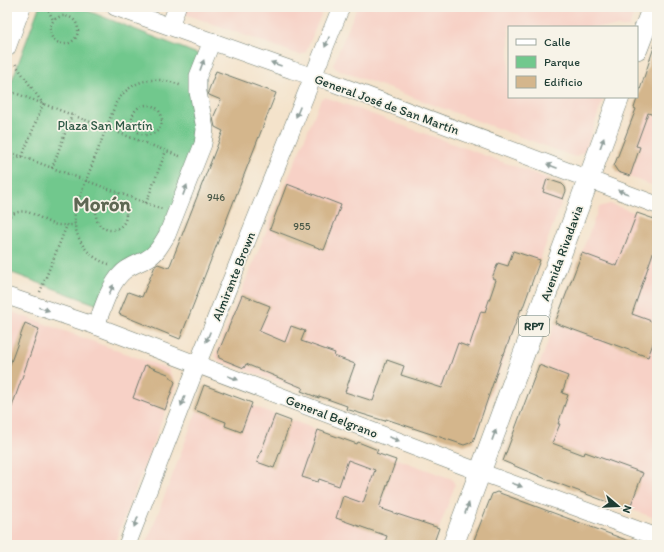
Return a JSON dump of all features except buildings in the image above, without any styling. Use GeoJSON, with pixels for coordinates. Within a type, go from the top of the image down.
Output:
{"type":"FeatureCollection","features":[{"type":"Feature","properties":{"kind":"main road"},"geometry":{"type":"LineString","coordinates":[[638,46],[653,7]]}},
{"type":"Feature","properties":{"kind":"main road","name":"Avenida Rivadavia"},"geometry":{"type":"LineString","coordinates":[[453,545],[619,98]]}},
{"type":"Feature","properties":{"kind":"street"},"geometry":{"type":"LineString","coordinates":[[9,53],[22,7]]}},
{"type":"Feature","properties":{"kind":"street","name":"General José de San Martín"},"geometry":{"type":"LineString","coordinates":[[115,7],[313,76],[657,205]]}},
{"type":"Feature","properties":{"kind":"street"},"geometry":{"type":"LineString","coordinates":[[170,26],[177,7]]}},
{"type":"Feature","properties":{"kind":"street","name":"Almirante Brown"},"geometry":{"type":"LineString","coordinates":[[127,545],[197,365],[341,7]]}},
{"type":"Feature","properties":{"kind":"street"},"geometry":{"type":"LineString","coordinates":[[96,326],[113,285],[121,273],[147,260],[159,249],[176,214],[202,144],[206,129],[198,92],[198,76],[212,41]]}},
{"type":"Feature","properties":{"kind":"street","name":"General Belgrano"},"geometry":{"type":"LineString","coordinates":[[7,296],[96,326],[480,472],[657,537]]}},
{"type":"Feature","properties":{"kind":"path"},"geometry":{"type":"LineString","coordinates":[[47,7],[53,20],[50,28],[50,34],[55,42],[65,44],[74,40],[78,27],[73,20],[65,16],[61,16],[53,20]]}},
{"type":"Feature","properties":{"kind":"path"},"geometry":{"type":"LineString","coordinates":[[9,53],[43,104]]}},
{"type":"Feature","properties":{"kind":"path"},"geometry":{"type":"LineString","coordinates":[[133,266],[117,266],[102,262],[88,253],[79,240],[75,225],[75,209],[116,103],[126,91],[140,83],[155,79],[171,81],[185,88]]}},
{"type":"Feature","properties":{"kind":"path"},"geometry":{"type":"LineString","coordinates":[[7,90],[195,162]]}},
{"type":"Feature","properties":{"kind":"path"},"geometry":{"type":"LineString","coordinates":[[7,161],[22,156],[43,104]]}},
{"type":"Feature","properties":{"kind":"path"},"geometry":{"type":"LineString","coordinates":[[145,105],[155,107],[161,114],[161,124],[159,129],[151,134],[142,134],[132,123],[134,113],[140,106],[145,105]]}},
{"type":"Feature","properties":{"kind":"path"},"geometry":{"type":"LineString","coordinates":[[52,168],[72,115]]}},
{"type":"Feature","properties":{"kind":"path"},"geometry":{"type":"LineString","coordinates":[[139,141],[142,134]]}},
{"type":"Feature","properties":{"kind":"path"},"geometry":{"type":"LineString","coordinates":[[7,151],[176,214]]}},
{"type":"Feature","properties":{"kind":"path"},"geometry":{"type":"LineString","coordinates":[[146,203],[166,151]]}},
{"type":"Feature","properties":{"kind":"path"},"geometry":{"type":"LineString","coordinates":[[116,201],[119,193]]}},
{"type":"Feature","properties":{"kind":"path"},"geometry":{"type":"LineString","coordinates":[[104,201],[116,201],[125,209],[125,219],[120,227],[111,230],[98,222],[96,213],[104,201]]}},
{"type":"Feature","properties":{"kind":"path"},"geometry":{"type":"LineString","coordinates":[[7,218],[12,214],[32,213],[43,220],[60,226],[75,225]]}},
{"type":"Feature","properties":{"kind":"path"},"geometry":{"type":"LineString","coordinates":[[34,306],[67,225]]}},
{"type":"Feature","properties":{"kind":"shaded area"},"geometry":{"type":"Polygon","coordinates":[[[165,7],[324,7],[306,52],[300,55],[165,7]]]}},
{"type":"Feature","properties":{"kind":"shaded area"},"geometry":{"type":"Polygon","coordinates":[[[357,7],[636,7],[629,26],[508,26],[508,98],[604,98],[585,151],[575,157],[336,69],[333,65],[357,7]]]}},
{"type":"Feature","properties":{"kind":"shaded area"},"geometry":{"type":"Polygon","coordinates":[[[657,49],[657,187],[618,173],[615,165],[657,49]]]}},
{"type":"Feature","properties":{"kind":"shaded area"},"geometry":{"type":"Polygon","coordinates":[[[325,97],[563,184],[566,190],[473,442],[464,445],[219,361],[215,355],[321,99],[325,97]]]}},
{"type":"Feature","properties":{"kind":"shaded area"},"geometry":{"type":"Polygon","coordinates":[[[610,204],[657,220],[657,519],[505,462],[504,458],[599,207],[610,204]]]}},
{"type":"Feature","properties":{"kind":"shaded area"},"geometry":{"type":"Polygon","coordinates":[[[7,310],[168,369],[176,384],[114,545],[7,545],[7,310]]]}},
{"type":"Feature","properties":{"kind":"shaded area"},"geometry":{"type":"Polygon","coordinates":[[[209,390],[452,479],[455,485],[433,545],[146,545],[204,392],[209,390]]]}},
{"type":"Feature","properties":{"kind":"green space","name":"Plaza San Martín"},"geometry":{"type":"Polygon","coordinates":[[[39,7],[78,7],[205,57],[205,129],[167,235],[98,305],[7,271],[7,94],[39,7]]]}},
{"type":"Feature","properties":{"kind":"district","name":"Morón"},"geometry":{"type":"Point","coordinates":[102,204]}}]}
